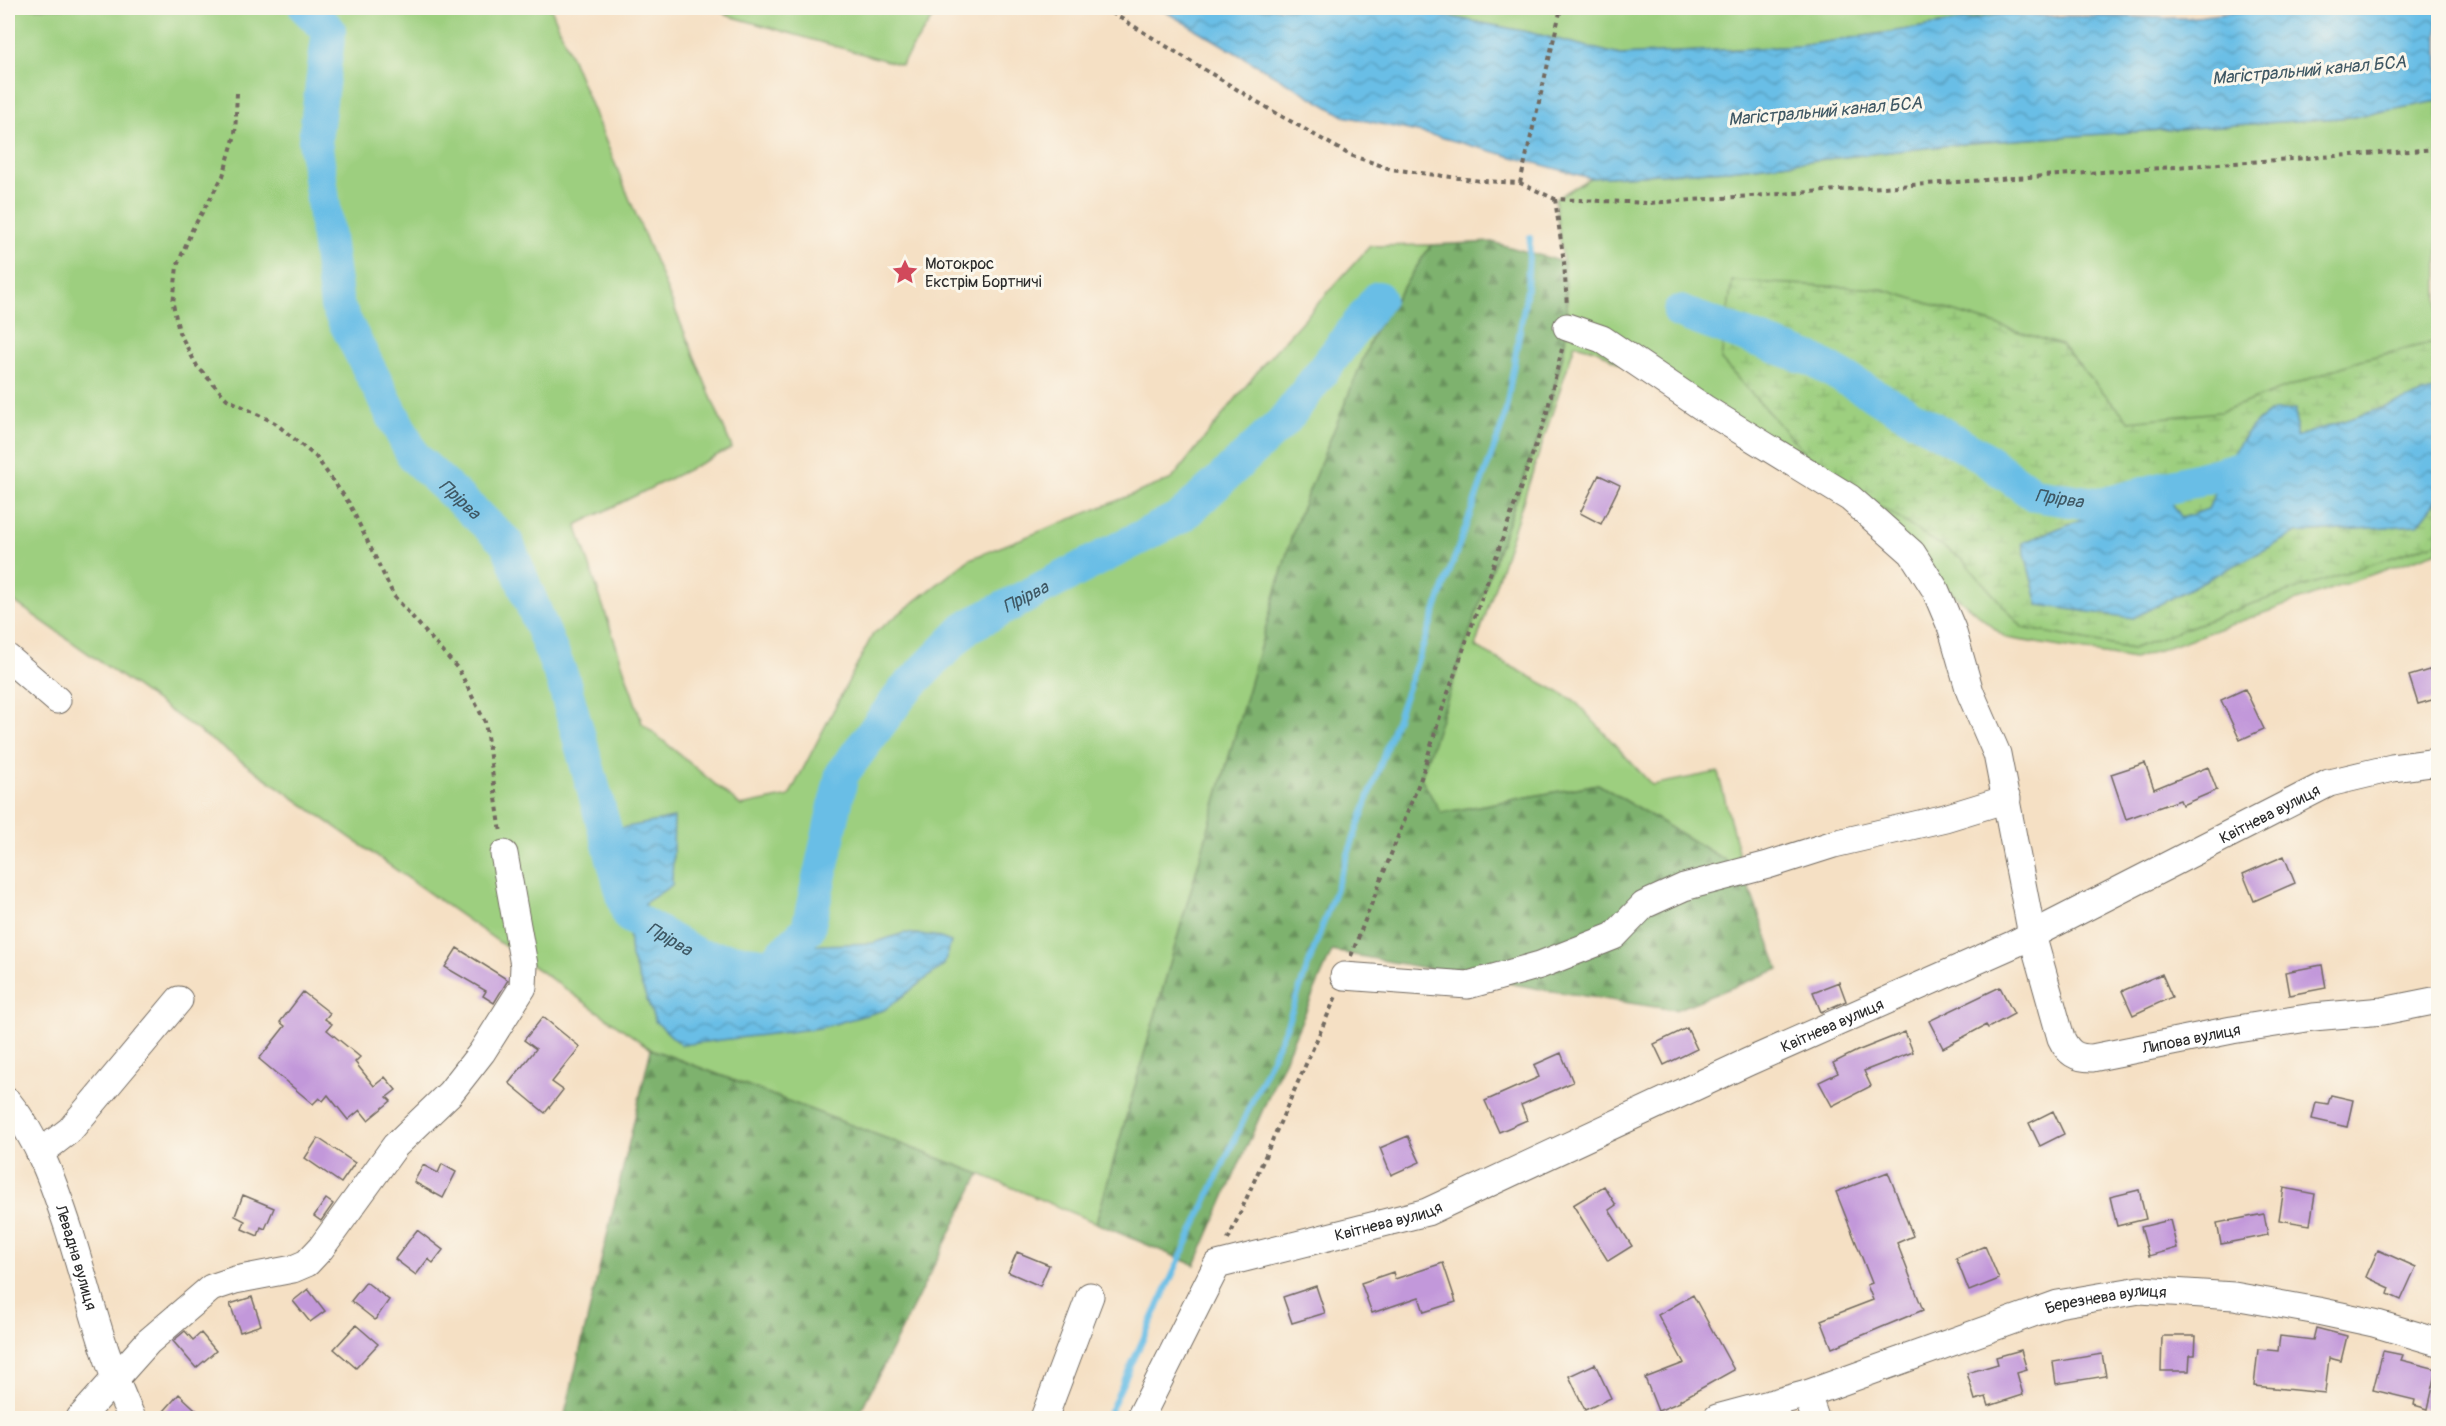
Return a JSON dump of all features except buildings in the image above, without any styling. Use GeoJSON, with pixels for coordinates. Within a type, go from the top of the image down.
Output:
{"type":"FeatureCollection","features":[{"type":"Feature","properties":{"kind":"street"},"geometry":{"type":"LineString","coordinates":[[1566,327],[1602,339],[1704,408],[1850,498],[1912,553],[1935,589],[1952,629],[1970,692],[1997,754],[2032,934]]}},
{"type":"Feature","properties":{"kind":"street"},"geometry":{"type":"LineString","coordinates":[[8,658],[57,700]]}},
{"type":"Feature","properties":{"kind":"street","name":"Квітнева вулиця"},"geometry":{"type":"LineString","coordinates":[[1216,1265],[1427,1212],[1748,1062],[1957,970],[2329,783],[2392,768],[2439,762]]}},
{"type":"Feature","properties":{"kind":"street"},"geometry":{"type":"LineString","coordinates":[[1344,975],[1468,985],[1540,965],[1614,936],[1644,905],[1684,886],[1768,865],[1834,844],[1945,818],[2007,800]]}},
{"type":"Feature","properties":{"kind":"street"},"geometry":{"type":"LineString","coordinates":[[80,1419],[148,1342],[211,1288],[236,1280],[293,1269],[307,1263],[321,1248],[395,1146],[450,1093],[482,1052],[523,987],[524,965],[504,854]]}},
{"type":"Feature","properties":{"kind":"street","name":"Липова вулиця"},"geometry":{"type":"LineString","coordinates":[[2032,934],[2061,1038],[2067,1050],[2080,1058],[2124,1053],[2267,1024],[2313,1017],[2383,1011],[2439,1000]]}},
{"type":"Feature","properties":{"kind":"street"},"geometry":{"type":"LineString","coordinates":[[40,1153],[70,1130],[180,1000]]}},
{"type":"Feature","properties":{"kind":"street","name":"Левадна вулиця"},"geometry":{"type":"LineString","coordinates":[[8,1102],[40,1153],[55,1186],[115,1378],[132,1419]]}},
{"type":"Feature","properties":{"kind":"street"},"geometry":{"type":"LineString","coordinates":[[1140,1419],[1216,1265]]}},
{"type":"Feature","properties":{"kind":"street","name":"Березнева вулиця"},"geometry":{"type":"LineString","coordinates":[[1811,1406],[2058,1304],[2140,1290],[2234,1296],[2374,1323],[2439,1342]]}},
{"type":"Feature","properties":{"kind":"street"},"geometry":{"type":"LineString","coordinates":[[1044,1419],[1090,1296]]}},
{"type":"Feature","properties":{"kind":"street"},"geometry":{"type":"LineString","coordinates":[[1717,1419],[1811,1406]]}},
{"type":"Feature","properties":{"kind":"path"},"geometry":{"type":"LineString","coordinates":[[1104,8],[1350,155],[1391,169],[1520,183],[1555,199],[1649,203],[2439,149]]}},
{"type":"Feature","properties":{"kind":"path"},"geometry":{"type":"LineString","coordinates":[[1520,183],[1561,8]]}},
{"type":"Feature","properties":{"kind":"path"},"geometry":{"type":"LineString","coordinates":[[237,93],[235,135],[223,176],[192,230],[177,266],[173,304],[179,332],[197,366],[227,399],[275,423],[316,457],[349,503],[394,596],[459,670],[485,722],[504,854]]}},
{"type":"Feature","properties":{"kind":"path"},"geometry":{"type":"LineString","coordinates":[[1216,1265],[1344,975],[1420,778],[1546,416],[1560,365],[1566,327],[1564,262],[1555,199]]}},
{"type":"Feature","properties":{"kind":"green space"},"geometry":{"type":"Polygon","coordinates":[[[8,8],[551,8],[732,448],[576,525],[642,723],[741,806],[789,796],[873,634],[970,559],[1172,479],[1265,362],[1370,246],[1431,245],[1375,330],[1295,525],[1096,1223],[980,1174],[651,1049],[8,597],[8,8]]]}},
{"type":"Feature","properties":{"kind":"green space"},"geometry":{"type":"Polygon","coordinates":[[[718,8],[939,8],[901,65],[726,15],[718,8]]]}},
{"type":"Feature","properties":{"kind":"green space"},"geometry":{"type":"Polygon","coordinates":[[[1405,8],[1994,8],[1998,15],[1800,46],[1620,55],[1528,32],[1405,8]]]}},
{"type":"Feature","properties":{"kind":"green space"},"geometry":{"type":"Polygon","coordinates":[[[2438,101],[2438,551],[2134,659],[2006,638],[1833,493],[1597,350],[1575,344],[1475,647],[1574,700],[1652,785],[1718,772],[1743,871],[1598,784],[1440,813],[1421,778],[1546,418],[1560,371],[1567,325],[1567,294],[1555,199],[1590,178],[1728,170],[1970,143],[2353,117],[2438,101]]]}},
{"type":"Feature","properties":{"kind":"green space"},"geometry":{"type":"Polygon","coordinates":[[[1492,242],[1564,262],[1567,327],[1560,365],[1546,416],[1421,778],[1441,813],[1598,784],[1743,871],[1779,969],[1675,1010],[1546,990],[1332,951],[1195,1265],[1096,1223],[1295,525],[1375,330],[1431,245],[1492,242]]]}},
{"type":"Feature","properties":{"kind":"green space"},"geometry":{"type":"Polygon","coordinates":[[[1732,281],[1882,289],[2061,345],[2129,421],[2220,412],[2360,360],[2438,341],[2438,542],[2246,606],[2132,649],[2023,628],[1962,559],[1817,466],[1721,360],[1732,281]]]}},
{"type":"Feature","properties":{"kind":"green space"},"geometry":{"type":"Polygon","coordinates":[[[651,1049],[980,1174],[857,1418],[564,1418],[651,1049]]]}},
{"type":"Feature","properties":{"kind":"water","name":"Магістральний канал БСА"},"geometry":{"type":"Polygon","coordinates":[[[1159,8],[1405,8],[1528,32],[1620,55],[1800,46],[1998,15],[2186,18],[2272,8],[2438,8],[2438,101],[2353,117],[1970,143],[1728,170],[1590,178],[1440,137],[1344,116],[1159,8]]]}},
{"type":"Feature","properties":{"kind":"water"},"geometry":{"type":"Polygon","coordinates":[[[2438,389],[2438,499],[2418,525],[2297,533],[2133,618],[2038,605],[2022,543],[2161,487],[2182,518],[2208,509],[2232,456],[2257,421],[2268,413],[2296,409],[2296,437],[2438,389]]]}},
{"type":"Feature","properties":{"kind":"water"},"geometry":{"type":"Polygon","coordinates":[[[674,818],[672,885],[645,903],[651,938],[678,953],[725,966],[771,947],[873,943],[904,933],[935,936],[951,942],[944,965],[884,1010],[820,1028],[681,1045],[655,1021],[631,957],[629,932],[605,887],[619,856],[616,829],[674,818]]]}},
{"type":"Feature","properties":{"kind":"waterway","name":"Прірва"},"geometry":{"type":"LineString","coordinates":[[306,8],[329,30],[315,140],[337,306],[414,457],[507,543],[563,680],[629,916],[699,956],[771,965],[808,929],[842,774],[904,691],[967,627],[1182,516],[1285,420],[1378,298]]}},
{"type":"Feature","properties":{"kind":"waterway"},"geometry":{"type":"LineString","coordinates":[[1107,1418],[1286,1027],[1504,420],[1527,290],[1530,238]]}},
{"type":"Feature","properties":{"kind":"waterway","name":"Прірва"},"geometry":{"type":"LineString","coordinates":[[1680,312],[1813,360],[1978,454],[2035,495],[2102,505],[2271,460]]}},
{"type":"Feature","properties":{"kind":"place","name":"Мотокрос Екстрім Бортничі"},"geometry":{"type":"Point","coordinates":[905,272]}}]}
